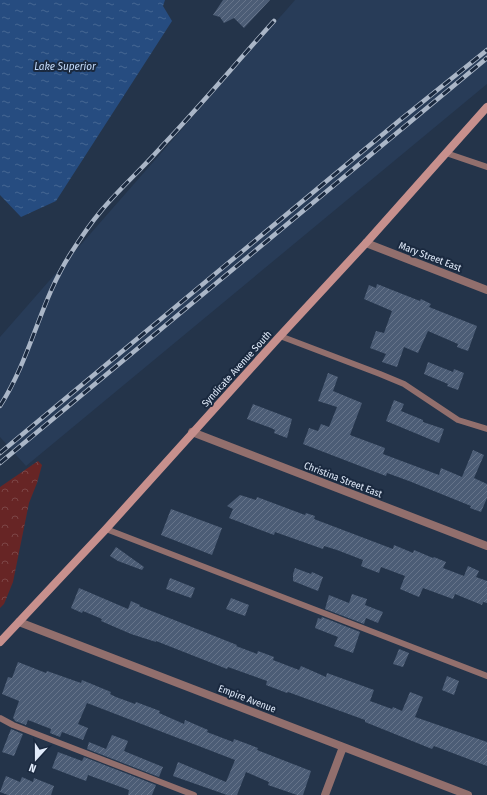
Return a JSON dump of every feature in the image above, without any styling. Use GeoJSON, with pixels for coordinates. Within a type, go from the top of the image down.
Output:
{"type":"FeatureCollection","features":[{"type":"Feature","properties":{"kind":"street","name":"Syndicate Avenue South"},"geometry":{"type":"LineString","coordinates":[[0,642],[106,529],[192,432],[366,243],[487,107]]}},
{"type":"Feature","properties":{"kind":"street","name":"Mary Street East"},"geometry":{"type":"LineString","coordinates":[[366,243],[487,290]]}},
{"type":"Feature","properties":{"kind":"street","name":"Christina Street East"},"geometry":{"type":"LineString","coordinates":[[192,432],[487,546]]}},
{"type":"Feature","properties":{"kind":"street","name":"Empire Avenue"},"geometry":{"type":"LineString","coordinates":[[19,622],[468,795]]}},
{"type":"Feature","properties":{"kind":"street"},"geometry":{"type":"LineString","coordinates":[[325,795],[343,747]]}},
{"type":"Feature","properties":{"kind":"lane"},"geometry":{"type":"LineString","coordinates":[[446,152],[487,167]]}},
{"type":"Feature","properties":{"kind":"lane"},"geometry":{"type":"LineString","coordinates":[[280,336],[400,383],[458,420],[487,429]]}},
{"type":"Feature","properties":{"kind":"lane"},"geometry":{"type":"LineString","coordinates":[[106,529],[487,676]]}},
{"type":"Feature","properties":{"kind":"lane"},"geometry":{"type":"LineString","coordinates":[[0,718],[13,726],[194,795]]}},
{"type":"Feature","properties":{"kind":"shaded area"},"geometry":{"type":"Polygon","coordinates":[[[295,0],[487,0],[487,84],[26,466],[0,437],[0,337],[295,0]]]}},
{"type":"Feature","properties":{"kind":"green space"},"geometry":{"type":"Polygon","coordinates":[[[38,461],[42,465],[29,503],[13,582],[4,604],[0,608],[0,487],[38,461]]]}},
{"type":"Feature","properties":{"kind":"water","name":"Lake Superior"},"geometry":{"type":"Polygon","coordinates":[[[0,0],[165,0],[163,6],[172,21],[56,201],[21,217],[0,195],[0,0]]]}},
{"type":"Feature","properties":{"kind":"building"},"geometry":{"type":"Polygon","coordinates":[[[223,0],[270,0],[244,28],[234,18],[224,23],[220,17],[213,15],[223,0]]]}},
{"type":"Feature","properties":{"kind":"building"},"geometry":{"type":"Polygon","coordinates":[[[377,284],[420,301],[421,299],[431,304],[429,307],[477,326],[468,351],[457,347],[458,344],[428,331],[418,353],[404,347],[397,367],[382,362],[386,354],[370,348],[376,331],[384,333],[392,311],[364,299],[369,285],[376,288],[377,284]]]}},
{"type":"Feature","properties":{"kind":"building"},"geometry":{"type":"Polygon","coordinates":[[[428,362],[453,372],[454,369],[464,373],[458,390],[424,374],[428,362]]]}},
{"type":"Feature","properties":{"kind":"building"},"geometry":{"type":"Polygon","coordinates":[[[328,373],[338,377],[333,391],[362,403],[350,435],[385,448],[383,454],[439,475],[441,468],[462,477],[473,450],[484,455],[474,478],[487,484],[487,498],[481,512],[470,508],[471,506],[409,481],[387,473],[386,476],[303,444],[309,428],[318,431],[321,424],[329,427],[337,407],[318,401],[328,373]]]}},
{"type":"Feature","properties":{"kind":"building"},"geometry":{"type":"Polygon","coordinates":[[[394,400],[404,404],[401,411],[423,420],[423,422],[444,429],[439,443],[386,421],[394,400]]]}},
{"type":"Feature","properties":{"kind":"building"},"geometry":{"type":"Polygon","coordinates":[[[253,404],[292,419],[287,438],[274,433],[275,430],[271,428],[247,419],[253,404]]]}},
{"type":"Feature","properties":{"kind":"building"},"geometry":{"type":"Polygon","coordinates":[[[240,495],[256,500],[257,497],[305,515],[306,513],[315,516],[314,519],[393,549],[394,545],[413,553],[414,550],[433,558],[434,557],[446,562],[443,568],[464,576],[468,566],[479,571],[476,577],[487,581],[487,603],[483,602],[482,605],[455,594],[453,599],[423,588],[419,597],[400,589],[405,576],[381,567],[379,573],[361,566],[363,560],[337,550],[324,546],[323,549],[275,532],[274,535],[229,518],[233,509],[227,506],[240,495]]]}},
{"type":"Feature","properties":{"kind":"building"},"geometry":{"type":"Polygon","coordinates":[[[171,509],[222,528],[212,555],[161,535],[171,509]]]}},
{"type":"Feature","properties":{"kind":"building"},"geometry":{"type":"Polygon","coordinates":[[[116,547],[144,567],[142,570],[118,561],[110,556],[116,547]]]}},
{"type":"Feature","properties":{"kind":"building"},"geometry":{"type":"Polygon","coordinates":[[[295,568],[311,574],[312,572],[323,577],[318,591],[293,581],[295,568]]]}},
{"type":"Feature","properties":{"kind":"building"},"geometry":{"type":"Polygon","coordinates":[[[170,578],[195,588],[191,598],[166,589],[170,578]]]}},
{"type":"Feature","properties":{"kind":"building"},"geometry":{"type":"Polygon","coordinates":[[[79,588],[128,609],[131,601],[140,605],[139,606],[237,645],[236,646],[257,654],[258,651],[274,657],[273,660],[299,670],[301,666],[326,677],[327,673],[374,690],[370,701],[392,709],[393,707],[402,711],[410,692],[423,697],[415,717],[487,742],[487,766],[434,746],[432,749],[365,722],[365,720],[266,685],[267,681],[228,667],[227,669],[156,641],[131,634],[101,621],[102,619],[83,611],[82,613],[71,608],[79,588]]]}},
{"type":"Feature","properties":{"kind":"building"},"geometry":{"type":"Polygon","coordinates":[[[352,594],[367,599],[365,605],[383,612],[378,623],[366,618],[364,624],[325,609],[329,595],[349,603],[352,594]]]}},
{"type":"Feature","properties":{"kind":"building"},"geometry":{"type":"Polygon","coordinates":[[[231,598],[249,605],[245,616],[226,609],[231,598]]]}},
{"type":"Feature","properties":{"kind":"building"},"geometry":{"type":"Polygon","coordinates":[[[322,617],[360,632],[353,653],[334,646],[338,637],[315,628],[318,618],[321,619],[322,617]]]}},
{"type":"Feature","properties":{"kind":"building"},"geometry":{"type":"Polygon","coordinates":[[[399,649],[409,653],[403,667],[393,664],[399,649]]]}},
{"type":"Feature","properties":{"kind":"building"},"geometry":{"type":"Polygon","coordinates":[[[18,662],[46,673],[47,671],[81,683],[82,680],[111,692],[110,694],[116,697],[135,704],[136,702],[160,711],[159,713],[184,724],[185,720],[208,730],[207,732],[233,742],[234,739],[245,743],[258,748],[257,750],[311,771],[303,795],[297,795],[268,785],[269,782],[246,772],[237,795],[227,795],[173,776],[178,762],[226,782],[235,760],[87,703],[78,724],[88,728],[83,740],[62,732],[60,737],[50,733],[51,729],[28,720],[26,725],[15,721],[13,718],[19,701],[2,694],[8,677],[12,678],[18,662]]]}},
{"type":"Feature","properties":{"kind":"building"},"geometry":{"type":"Polygon","coordinates":[[[447,676],[459,681],[454,695],[442,690],[447,676]]]}},
{"type":"Feature","properties":{"kind":"building"},"geometry":{"type":"Polygon","coordinates":[[[11,729],[23,734],[14,756],[2,752],[11,729]]]}},
{"type":"Feature","properties":{"kind":"building"},"geometry":{"type":"Polygon","coordinates":[[[112,735],[128,741],[124,751],[163,767],[159,777],[87,749],[89,742],[106,749],[112,735]]]}},
{"type":"Feature","properties":{"kind":"building"},"geometry":{"type":"Polygon","coordinates":[[[58,752],[82,761],[84,757],[156,785],[152,795],[128,795],[129,790],[88,775],[86,781],[52,768],[58,752]]]}},
{"type":"Feature","properties":{"kind":"building"},"geometry":{"type":"Polygon","coordinates":[[[6,776],[20,782],[22,777],[33,782],[34,778],[54,786],[51,795],[8,795],[0,792],[6,776]]]}},
{"type":"Feature","properties":{"kind":"railway"},"geometry":{"type":"LineString","coordinates":[[0,406],[20,369],[60,271],[85,232],[108,203],[148,162],[274,21]]}},
{"type":"Feature","properties":{"kind":"railway"},"geometry":{"type":"LineString","coordinates":[[0,453],[400,120],[487,50]]}},
{"type":"Feature","properties":{"kind":"railway"},"geometry":{"type":"LineString","coordinates":[[0,463],[487,58]]}}]}
